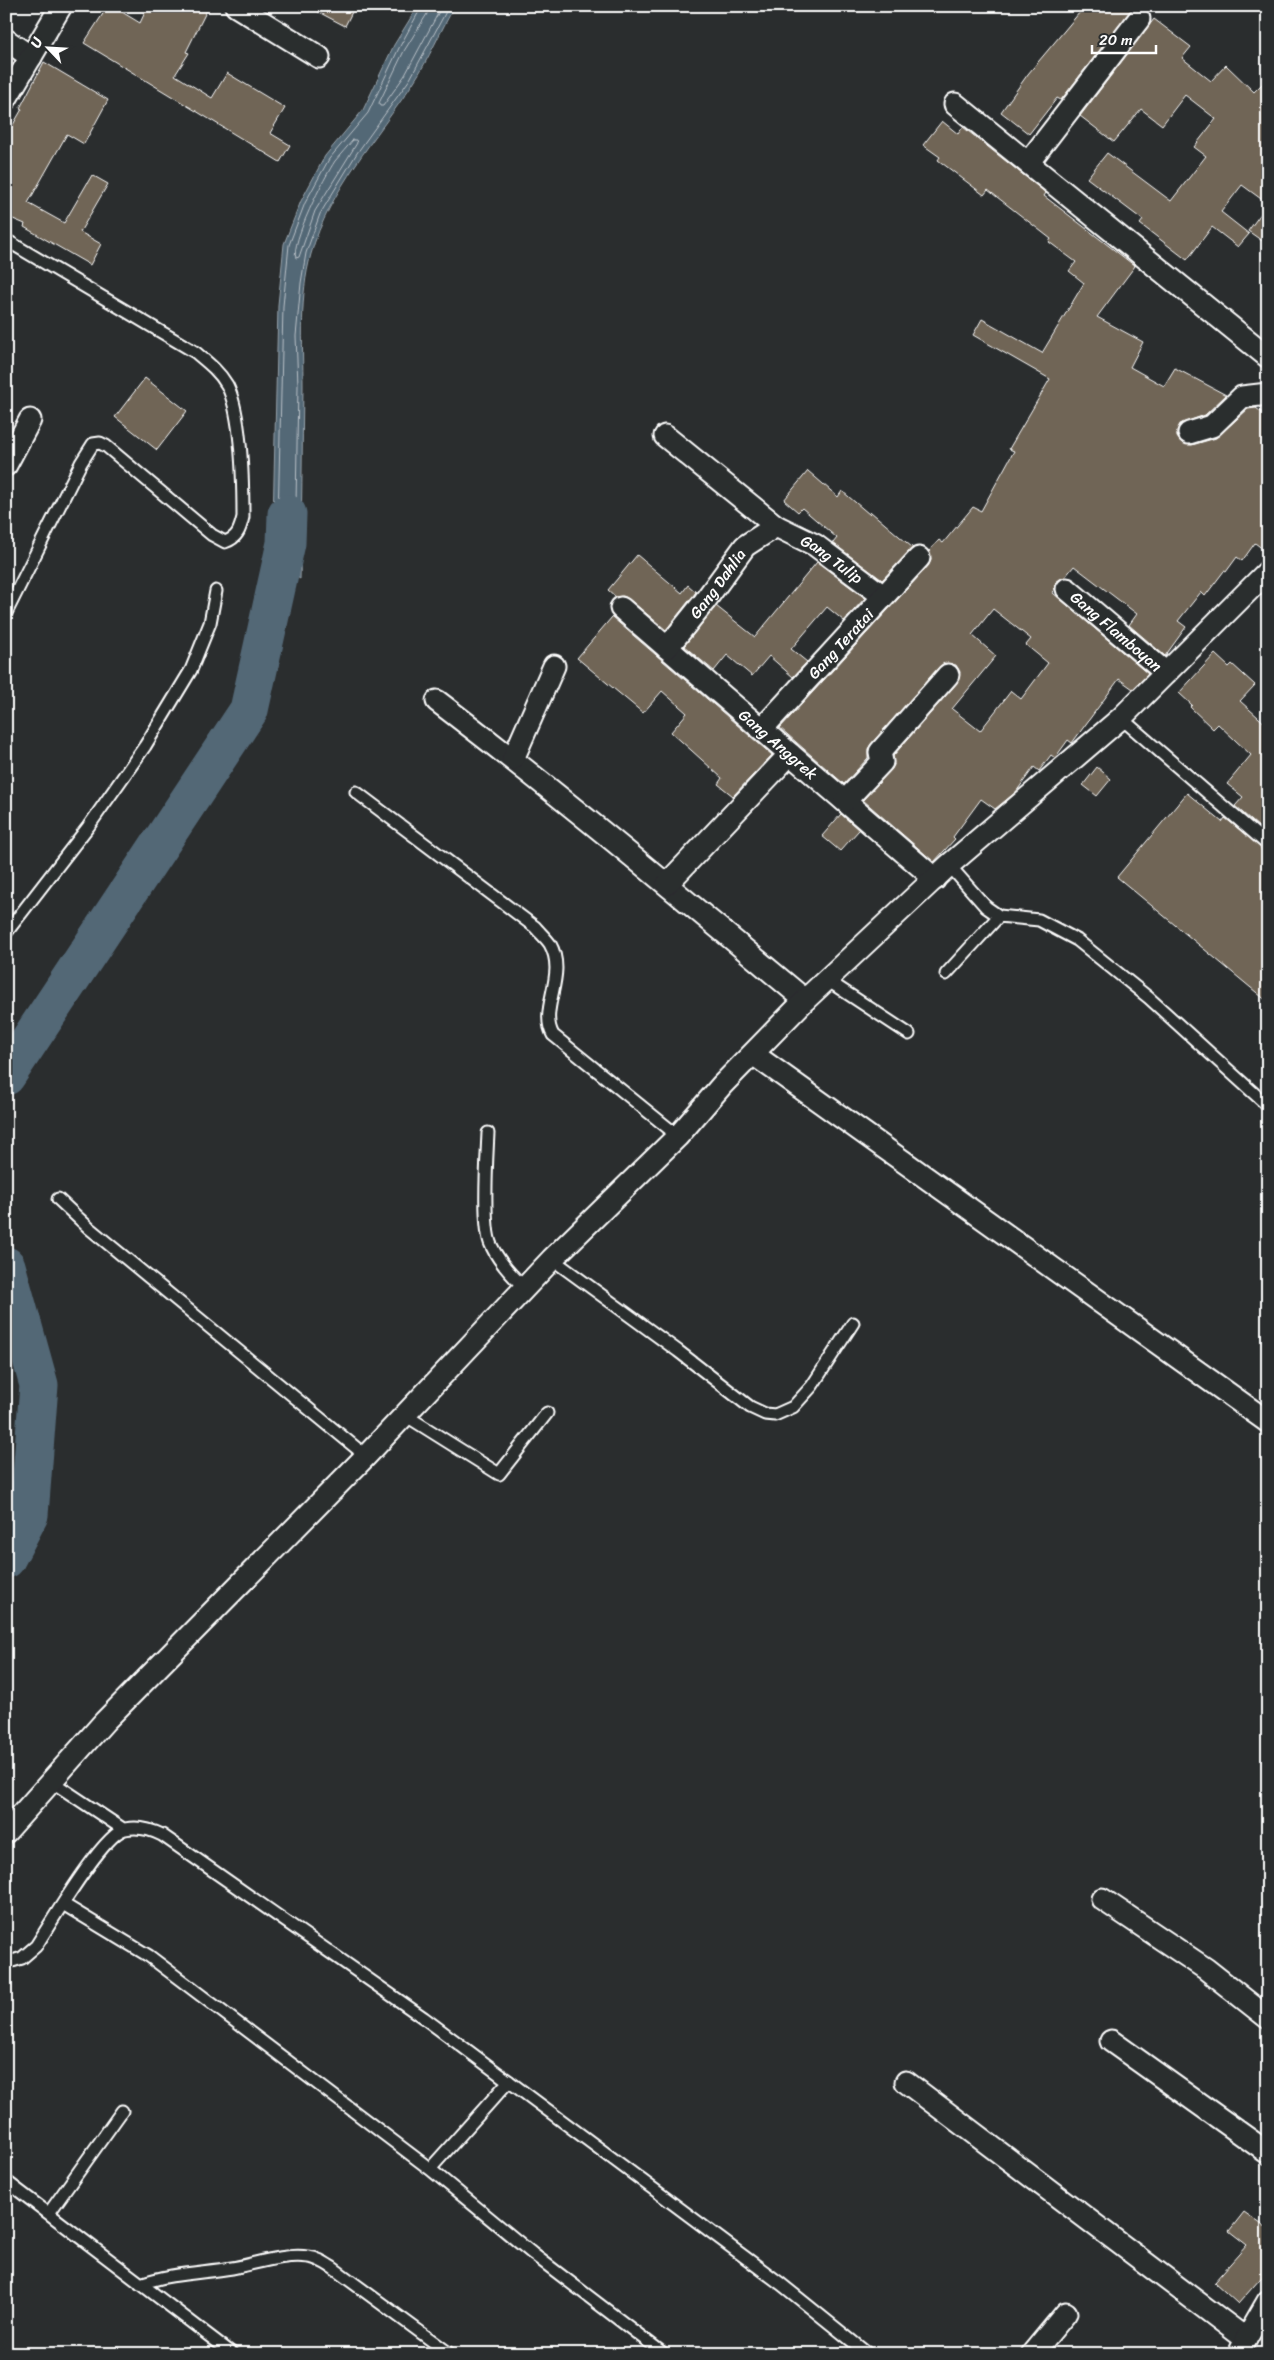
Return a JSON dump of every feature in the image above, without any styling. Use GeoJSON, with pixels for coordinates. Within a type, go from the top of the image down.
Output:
{"type":"FeatureCollection","features":[{"type":"Feature","properties":{"kind":"street"},"geometry":{"type":"LineString","coordinates":[[6,99],[61,6]]}},
{"type":"Feature","properties":{"kind":"street"},"geometry":{"type":"LineString","coordinates":[[236,6],[319,57]]}},
{"type":"Feature","properties":{"kind":"street"},"geometry":{"type":"LineString","coordinates":[[1028,163],[1139,19]]}},
{"type":"Feature","properties":{"kind":"street"},"geometry":{"type":"LineString","coordinates":[[6,40],[32,57]]}},
{"type":"Feature","properties":{"kind":"street"},"geometry":{"type":"LineString","coordinates":[[955,104],[1268,356]]}},
{"type":"Feature","properties":{"kind":"street"},"geometry":{"type":"LineString","coordinates":[[1189,433],[1212,426],[1242,397],[1268,394]]}},
{"type":"Feature","properties":{"kind":"street"},"geometry":{"type":"LineString","coordinates":[[7,466],[30,420]]}},
{"type":"Feature","properties":{"kind":"street","name":"Gang Tulip"},"geometry":{"type":"LineString","coordinates":[[665,436],[776,526],[809,541],[883,596]]}},
{"type":"Feature","properties":{"kind":"street","name":"Gang Dahlia"},"geometry":{"type":"LineString","coordinates":[[667,648],[745,546],[776,526]]}},
{"type":"Feature","properties":{"kind":"street","name":"Gang Teratai"},"geometry":{"type":"LineString","coordinates":[[762,729],[919,558]]}},
{"type":"Feature","properties":{"kind":"street"},"geometry":{"type":"LineString","coordinates":[[6,1832],[104,1721],[366,1456],[524,1287],[678,1136],[753,1054],[806,1000],[942,872],[1121,718],[1264,581]]}},
{"type":"Feature","properties":{"kind":"street","name":"Gang Flamboyan"},"geometry":{"type":"LineString","coordinates":[[1067,589],[1166,673]]}},
{"type":"Feature","properties":{"kind":"street","name":"Gang Anggrek"},"geometry":{"type":"LineString","coordinates":[[621,608],[844,801],[942,872]]}},
{"type":"Feature","properties":{"kind":"street"},"geometry":{"type":"LineString","coordinates":[[513,759],[554,666]]}},
{"type":"Feature","properties":{"kind":"street"},"geometry":{"type":"LineString","coordinates":[[844,801],[882,762],[880,752],[948,675]]}},
{"type":"Feature","properties":{"kind":"street"},"geometry":{"type":"LineString","coordinates":[[437,701],[513,759],[806,1000]]}},
{"type":"Feature","properties":{"kind":"street"},"geometry":{"type":"LineString","coordinates":[[667,884],[790,754]]}},
{"type":"Feature","properties":{"kind":"street"},"geometry":{"type":"LineString","coordinates":[[753,1054],[1268,1422]]}},
{"type":"Feature","properties":{"kind":"street"},"geometry":{"type":"LineString","coordinates":[[1102,1899],[1206,1969],[1268,2018]]}},
{"type":"Feature","properties":{"kind":"street"},"geometry":{"type":"LineString","coordinates":[[1111,2041],[1268,2154]]}},
{"type":"Feature","properties":{"kind":"street"},"geometry":{"type":"LineString","coordinates":[[906,2082],[1242,2346],[1268,2301]]}},
{"type":"Feature","properties":{"kind":"street"},"geometry":{"type":"LineString","coordinates":[[1032,2354],[1066,2313]]}},
{"type":"Feature","properties":{"kind":"lane"},"geometry":{"type":"LineString","coordinates":[[6,240],[195,352],[222,377],[228,387],[237,426],[243,505],[241,528],[234,539],[225,542],[212,535],[106,446],[100,443],[92,444],[6,613]]}},
{"type":"Feature","properties":{"kind":"lane"},"geometry":{"type":"LineString","coordinates":[[6,933],[88,827],[145,746],[191,670],[210,623],[216,592]]}},
{"type":"Feature","properties":{"kind":"lane"},"geometry":{"type":"LineString","coordinates":[[1121,718],[1268,845]]}},
{"type":"Feature","properties":{"kind":"lane"},"geometry":{"type":"LineString","coordinates":[[356,792],[535,927],[550,945],[556,964],[555,985],[548,1018],[548,1028],[553,1035],[678,1136]]}},
{"type":"Feature","properties":{"kind":"lane"},"geometry":{"type":"LineString","coordinates":[[942,872],[999,916],[1039,920],[1077,940],[1148,998],[1268,1106]]}},
{"type":"Feature","properties":{"kind":"lane"},"geometry":{"type":"LineString","coordinates":[[946,974],[999,916]]}},
{"type":"Feature","properties":{"kind":"lane"},"geometry":{"type":"LineString","coordinates":[[827,980],[909,1034]]}},
{"type":"Feature","properties":{"kind":"lane"},"geometry":{"type":"LineString","coordinates":[[488,1133],[486,1213],[490,1243],[506,1269],[524,1287]]}},
{"type":"Feature","properties":{"kind":"lane"},"geometry":{"type":"LineString","coordinates":[[58,1198],[89,1228],[366,1456]]}},
{"type":"Feature","properties":{"kind":"lane"},"geometry":{"type":"LineString","coordinates":[[552,1259],[678,1351],[750,1407],[765,1414],[775,1415],[793,1406],[812,1386],[853,1323]]}},
{"type":"Feature","properties":{"kind":"lane"},"geometry":{"type":"LineString","coordinates":[[405,1415],[499,1474],[547,1413]]}},
{"type":"Feature","properties":{"kind":"lane"},"geometry":{"type":"LineString","coordinates":[[51,1781],[123,1830]]}},
{"type":"Feature","properties":{"kind":"lane"},"geometry":{"type":"LineString","coordinates":[[6,1963],[22,1958],[36,1946],[101,1849],[123,1830],[146,1828],[162,1835],[424,2018],[781,2284],[868,2354]]}},
{"type":"Feature","properties":{"kind":"lane"},"geometry":{"type":"LineString","coordinates":[[63,1904],[149,1956],[430,2169],[533,2254],[664,2354]]}},
{"type":"Feature","properties":{"kind":"lane"},"geometry":{"type":"LineString","coordinates":[[430,2169],[509,2081]]}},
{"type":"Feature","properties":{"kind":"lane"},"geometry":{"type":"LineString","coordinates":[[49,2213],[122,2111]]}},
{"type":"Feature","properties":{"kind":"lane"},"geometry":{"type":"LineString","coordinates":[[6,2181],[233,2354]]}},
{"type":"Feature","properties":{"kind":"lane"},"geometry":{"type":"LineString","coordinates":[[140,2284],[164,2276],[230,2268],[296,2256],[309,2257],[322,2261],[333,2268],[450,2354]]}},
{"type":"Feature","properties":{"kind":"water"},"geometry":{"type":"Polygon","coordinates":[[[418,6],[455,6],[419,74],[355,165],[329,208],[319,231],[307,270],[302,320],[303,386],[300,579],[276,564],[273,523],[278,305],[284,244],[301,201],[325,156],[363,110],[394,45],[418,6]]]}},
{"type":"Feature","properties":{"kind":"building"},"geometry":{"type":"Polygon","coordinates":[[[108,6],[112,6],[140,23],[148,6],[209,6],[186,52],[189,53],[175,75],[212,98],[227,73],[285,108],[270,133],[290,145],[280,162],[84,43],[108,6]]]}},
{"type":"Feature","properties":{"kind":"building"},"geometry":{"type":"Polygon","coordinates":[[[307,6],[355,6],[345,26],[307,6]]]}},
{"type":"Feature","properties":{"kind":"building"},"geometry":{"type":"Polygon","coordinates":[[[1085,6],[1127,6],[1131,10],[1061,100],[1057,98],[1029,134],[1001,112],[1028,74],[1085,6]]]}},
{"type":"Feature","properties":{"kind":"building"},"geometry":{"type":"Polygon","coordinates":[[[1154,19],[1191,47],[1182,58],[1211,81],[1226,65],[1254,92],[1268,78],[1268,204],[1242,185],[1221,212],[1249,234],[1238,247],[1212,227],[1187,260],[1140,224],[1143,220],[1087,178],[1107,153],[1171,201],[1206,156],[1194,147],[1216,119],[1185,95],[1162,125],[1141,109],[1114,142],[1080,116],[1154,19]]]}},
{"type":"Feature","properties":{"kind":"building"},"geometry":{"type":"Polygon","coordinates":[[[44,62],[108,100],[84,144],[67,134],[28,203],[64,223],[92,175],[108,184],[80,232],[101,244],[90,265],[24,227],[25,224],[6,216],[6,137],[22,109],[20,108],[44,62]]]}},
{"type":"Feature","properties":{"kind":"building"},"geometry":{"type":"Polygon","coordinates":[[[942,121],[958,134],[963,127],[1046,193],[1044,196],[1135,266],[1097,317],[1143,342],[1130,367],[1164,386],[1175,368],[1226,395],[1205,415],[1180,424],[1177,437],[1181,442],[1192,445],[1216,438],[1248,409],[1256,408],[1268,417],[1268,553],[1255,543],[1242,561],[1237,557],[1205,596],[1201,592],[1178,621],[1186,627],[1165,656],[1129,625],[1137,614],[1074,566],[1065,577],[1057,581],[1053,593],[1148,674],[1133,689],[1119,679],[1072,743],[1068,740],[1055,758],[1051,755],[1039,771],[1034,767],[1016,792],[995,809],[981,799],[953,837],[955,839],[934,862],[863,800],[891,770],[894,765],[893,756],[957,683],[960,672],[956,665],[944,663],[939,667],[871,744],[868,749],[868,758],[844,784],[780,728],[928,566],[931,560],[929,551],[939,540],[943,543],[973,507],[981,511],[1014,451],[1009,449],[1050,379],[973,335],[982,319],[1042,353],[1084,283],[1069,271],[1076,262],[1049,242],[1051,239],[988,190],[984,195],[938,160],[940,157],[923,145],[942,121]],[[993,609],[972,635],[996,656],[952,709],[980,731],[1011,691],[1021,699],[1048,663],[1026,645],[1031,639],[993,609]]]}},
{"type":"Feature","properties":{"kind":"building"},"geometry":{"type":"Polygon","coordinates":[[[1268,204],[1268,245],[1248,231],[1268,204]]]}},
{"type":"Feature","properties":{"kind":"building"},"geometry":{"type":"Polygon","coordinates":[[[145,378],[187,411],[157,450],[115,417],[145,378]]]}},
{"type":"Feature","properties":{"kind":"building"},"geometry":{"type":"Polygon","coordinates":[[[808,471],[838,497],[842,491],[869,514],[871,512],[913,548],[882,580],[833,543],[837,538],[802,508],[798,512],[784,500],[808,471]]]}},
{"type":"Feature","properties":{"kind":"building"},"geometry":{"type":"Polygon","coordinates":[[[637,555],[682,593],[688,585],[696,592],[666,630],[629,599],[623,596],[616,597],[608,590],[637,555]]]}},
{"type":"Feature","properties":{"kind":"building"},"geometry":{"type":"Polygon","coordinates":[[[817,562],[865,598],[844,621],[827,607],[791,649],[807,662],[793,677],[769,656],[752,676],[727,655],[714,671],[684,646],[716,606],[755,637],[817,562]]]}},
{"type":"Feature","properties":{"kind":"building"},"geometry":{"type":"Polygon","coordinates":[[[612,617],[772,755],[733,796],[718,784],[722,778],[671,732],[687,713],[662,691],[643,713],[577,658],[612,617]]]}},
{"type":"Feature","properties":{"kind":"building"},"geometry":{"type":"Polygon","coordinates":[[[1215,654],[1229,667],[1232,664],[1255,685],[1240,701],[1268,726],[1268,835],[1235,806],[1243,797],[1227,784],[1251,755],[1218,724],[1213,729],[1190,707],[1192,705],[1179,693],[1215,654]]]}},
{"type":"Feature","properties":{"kind":"building"},"geometry":{"type":"Polygon","coordinates":[[[1097,767],[1111,779],[1097,796],[1083,785],[1097,767]]]}},
{"type":"Feature","properties":{"kind":"building"},"geometry":{"type":"Polygon","coordinates":[[[1187,793],[1222,822],[1225,818],[1268,852],[1268,1002],[1117,877],[1187,793]]]}},
{"type":"Feature","properties":{"kind":"building"},"geometry":{"type":"Polygon","coordinates":[[[841,814],[859,830],[840,851],[822,836],[841,814]]]}},
{"type":"Feature","properties":{"kind":"building"},"geometry":{"type":"Polygon","coordinates":[[[1244,2212],[1268,2229],[1268,2270],[1238,2304],[1214,2282],[1247,2245],[1229,2231],[1244,2212]]]}},
{"type":"Feature","properties":{"kind":"waterway"},"geometry":{"type":"LineString","coordinates":[[6,1076],[249,710],[286,543],[287,514]]}},
{"type":"Feature","properties":{"kind":"waterway"},"geometry":{"type":"LineString","coordinates":[[6,1266],[39,1385],[29,1515],[6,1559]]}}]}
